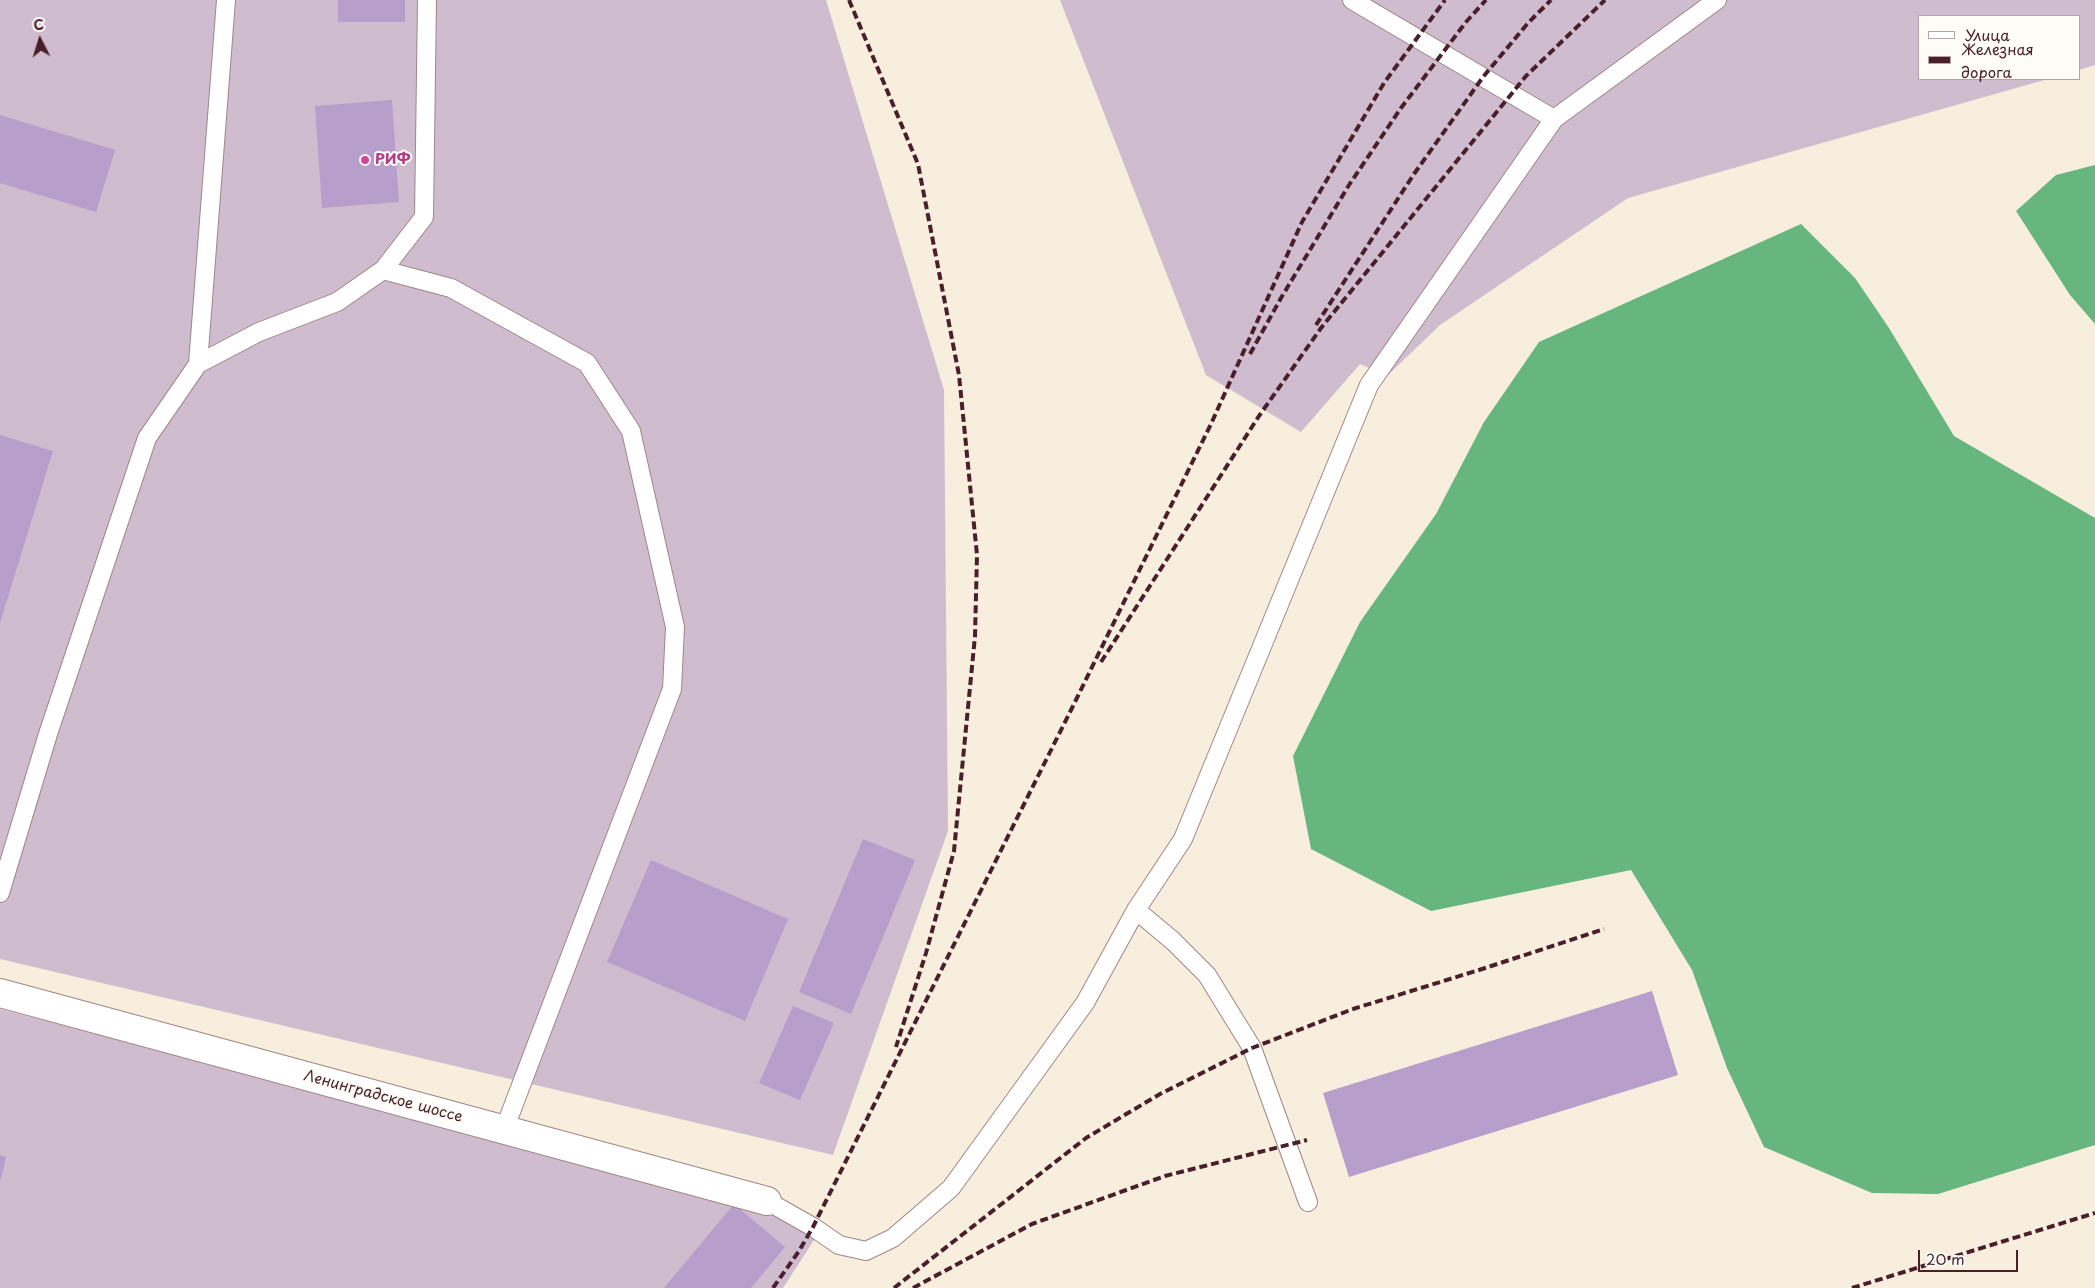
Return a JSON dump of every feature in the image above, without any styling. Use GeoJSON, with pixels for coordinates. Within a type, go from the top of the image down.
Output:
{"type":"FeatureCollection","features":[{"type":"Feature","properties":{"kind":"street","name":"Ленинградское шоссе"},"geometry":{"type":"LineString","coordinates":[[0,993],[767,1201]]}},
{"type":"Feature","properties":{"kind":"lane"},"geometry":{"type":"LineString","coordinates":[[198,364],[226,0]]}},
{"type":"Feature","properties":{"kind":"lane"},"geometry":{"type":"LineString","coordinates":[[0,893],[48,734],[147,438],[198,364],[259,332],[337,302],[383,270],[424,217],[427,0]]}},
{"type":"Feature","properties":{"kind":"lane"},"geometry":{"type":"LineString","coordinates":[[1352,0],[1554,120]]}},
{"type":"Feature","properties":{"kind":"lane"},"geometry":{"type":"LineString","coordinates":[[767,1201],[813,1227],[839,1245],[866,1251],[893,1238],[951,1188],[1085,1003],[1136,910],[1183,839],[1369,385],[1554,120],[1717,0]]}},
{"type":"Feature","properties":{"kind":"lane"},"geometry":{"type":"LineString","coordinates":[[383,270],[451,288],[587,363],[631,431],[675,627],[672,689],[504,1130]]}},
{"type":"Feature","properties":{"kind":"lane"},"geometry":{"type":"LineString","coordinates":[[1136,910],[1173,941],[1208,975],[1252,1048],[1308,1202]]}},
{"type":"Feature","properties":{"kind":"shaded area"},"geometry":{"type":"Polygon","coordinates":[[[0,0],[826,0],[944,390],[948,831],[833,1155],[0,959],[0,0]]]}},
{"type":"Feature","properties":{"kind":"shaded area"},"geometry":{"type":"Polygon","coordinates":[[[1060,0],[2095,0],[2095,65],[2080,70],[2080,15],[1918,15],[1918,80],[2044,80],[1628,198],[1440,325],[1387,376],[1360,364],[1301,432],[1206,375],[1060,0]]]}},
{"type":"Feature","properties":{"kind":"shaded area"},"geometry":{"type":"Polygon","coordinates":[[[0,1009],[825,1223],[783,1288],[0,1288],[0,1009]]]}},
{"type":"Feature","properties":{"kind":"green space"},"geometry":{"type":"Polygon","coordinates":[[[2095,165],[2095,324],[2070,295],[2016,211],[2056,175],[2095,165]]]}},
{"type":"Feature","properties":{"kind":"green space"},"geometry":{"type":"Polygon","coordinates":[[[1801,224],[1855,278],[1889,328],[1954,436],[2095,518],[2095,1145],[1938,1194],[1872,1193],[1764,1147],[1727,1068],[1692,970],[1631,870],[1431,911],[1311,849],[1293,756],[1360,622],[1436,514],[1484,422],[1539,342],[1801,224]]]}},
{"type":"Feature","properties":{"kind":"building"},"geometry":{"type":"Polygon","coordinates":[[[338,0],[405,0],[405,22],[338,22],[338,0]]]}},
{"type":"Feature","properties":{"kind":"building"},"geometry":{"type":"Polygon","coordinates":[[[392,100],[399,202],[322,208],[315,106],[392,100]]]}},
{"type":"Feature","properties":{"kind":"building"},"geometry":{"type":"Polygon","coordinates":[[[0,115],[115,150],[96,212],[0,183],[0,115]]]}},
{"type":"Feature","properties":{"kind":"building"},"geometry":{"type":"Polygon","coordinates":[[[0,435],[53,451],[0,623],[0,435]]]}},
{"type":"Feature","properties":{"kind":"building"},"geometry":{"type":"Polygon","coordinates":[[[863,839],[915,860],[851,1014],[799,992],[863,839]]]}},
{"type":"Feature","properties":{"kind":"building"},"geometry":{"type":"Polygon","coordinates":[[[651,860],[788,919],[745,1021],[607,962],[651,860]]]}},
{"type":"Feature","properties":{"kind":"building"},"geometry":{"type":"Polygon","coordinates":[[[1652,991],[1678,1075],[1349,1177],[1323,1093],[1652,991]]]}},
{"type":"Feature","properties":{"kind":"building"},"geometry":{"type":"Polygon","coordinates":[[[793,1006],[834,1023],[800,1100],[759,1083],[793,1006]]]}},
{"type":"Feature","properties":{"kind":"building"},"geometry":{"type":"Polygon","coordinates":[[[0,1155],[6,1157],[1,1179],[0,1179],[0,1155]]]}},
{"type":"Feature","properties":{"kind":"building"},"geometry":{"type":"Polygon","coordinates":[[[734,1204],[785,1247],[751,1288],[664,1288],[734,1204]]]}},
{"type":"Feature","properties":{"kind":"railway"},"geometry":{"type":"LineString","coordinates":[[849,0],[918,164],[959,375],[977,555],[975,636],[954,851],[926,953],[896,1047]]}},
{"type":"Feature","properties":{"kind":"railway"},"geometry":{"type":"LineString","coordinates":[[773,1288],[813,1227],[1072,708],[1211,424],[1302,222],[1384,83],[1445,0]]}},
{"type":"Feature","properties":{"kind":"railway"},"geometry":{"type":"LineString","coordinates":[[1250,354],[1281,298],[1349,185],[1401,108],[1466,22],[1486,0]]}},
{"type":"Feature","properties":{"kind":"railway"},"geometry":{"type":"LineString","coordinates":[[1316,325],[1414,174],[1483,77],[1528,23],[1551,0]]}},
{"type":"Feature","properties":{"kind":"railway"},"geometry":{"type":"LineString","coordinates":[[1101,662],[1259,416],[1321,328],[1526,76],[1605,0]]}},
{"type":"Feature","properties":{"kind":"railway"},"geometry":{"type":"LineString","coordinates":[[894,1288],[1086,1138],[1160,1094],[1252,1048],[1353,1009],[1604,929]]}},
{"type":"Feature","properties":{"kind":"railway"},"geometry":{"type":"LineString","coordinates":[[913,1288],[1032,1224],[1165,1176],[1307,1140]]}},
{"type":"Feature","properties":{"kind":"railway"},"geometry":{"type":"LineString","coordinates":[[1852,1288],[2095,1213]]}},
{"type":"Feature","properties":{"kind":"place","name":"РИФ"},"geometry":{"type":"Point","coordinates":[365,160]}}]}
